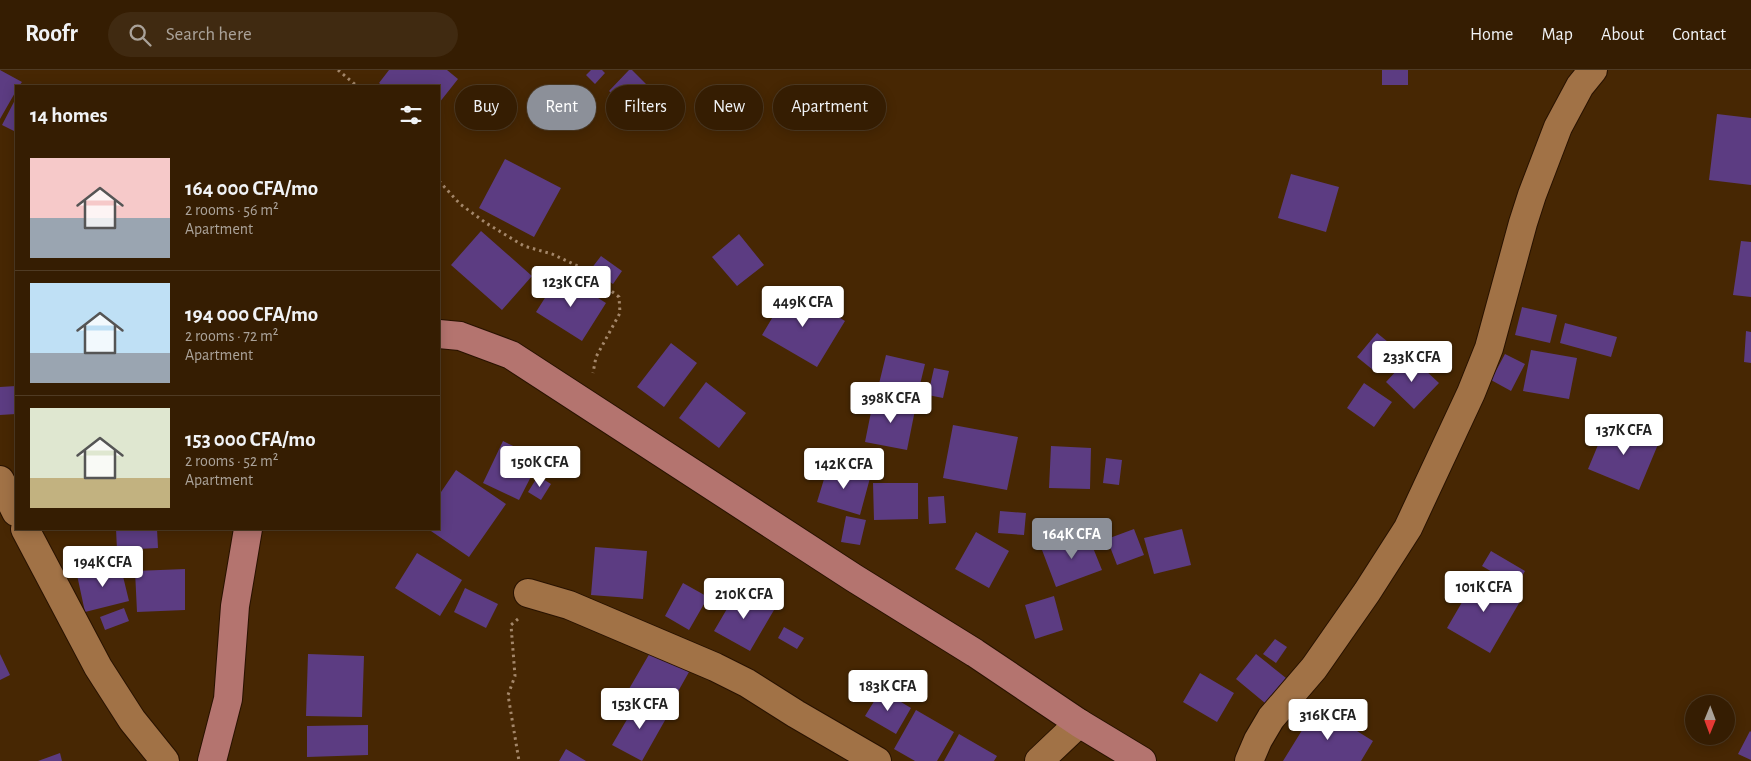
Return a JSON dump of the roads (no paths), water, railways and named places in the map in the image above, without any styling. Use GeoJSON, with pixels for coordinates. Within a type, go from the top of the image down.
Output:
{"type":"FeatureCollection","features":[{"type":"Feature","properties":{"kind":"main road"},"geometry":{"type":"LineString","coordinates":[[440,334],[460,336],[511,355],[854,578],[975,653],[1079,723],[1142,761]]}},
{"type":"Feature","properties":{"kind":"main road"},"geometry":{"type":"LineString","coordinates":[[212,761],[228,699],[235,606],[248,530]]}},
{"type":"Feature","properties":{"kind":"street"},"geometry":{"type":"LineString","coordinates":[[1249,761],[1258,740],[1271,718],[1314,668],[1367,592],[1408,528],[1471,393],[1489,348],[1525,216],[1558,128],[1580,86],[1593,70]]}},
{"type":"Feature","properties":{"kind":"street"},"geometry":{"type":"LineString","coordinates":[[1,485],[15,510]]}},
{"type":"Feature","properties":{"kind":"street"},"geometry":{"type":"LineString","coordinates":[[26,530],[98,667],[132,720],[164,761]]}},
{"type":"Feature","properties":{"kind":"street"},"geometry":{"type":"LineString","coordinates":[[528,593],[569,605],[715,667],[747,683],[804,719],[877,761]]}},
{"type":"Feature","properties":{"kind":"street"},"geometry":{"type":"LineString","coordinates":[[1039,761],[1079,723]]}}]}
